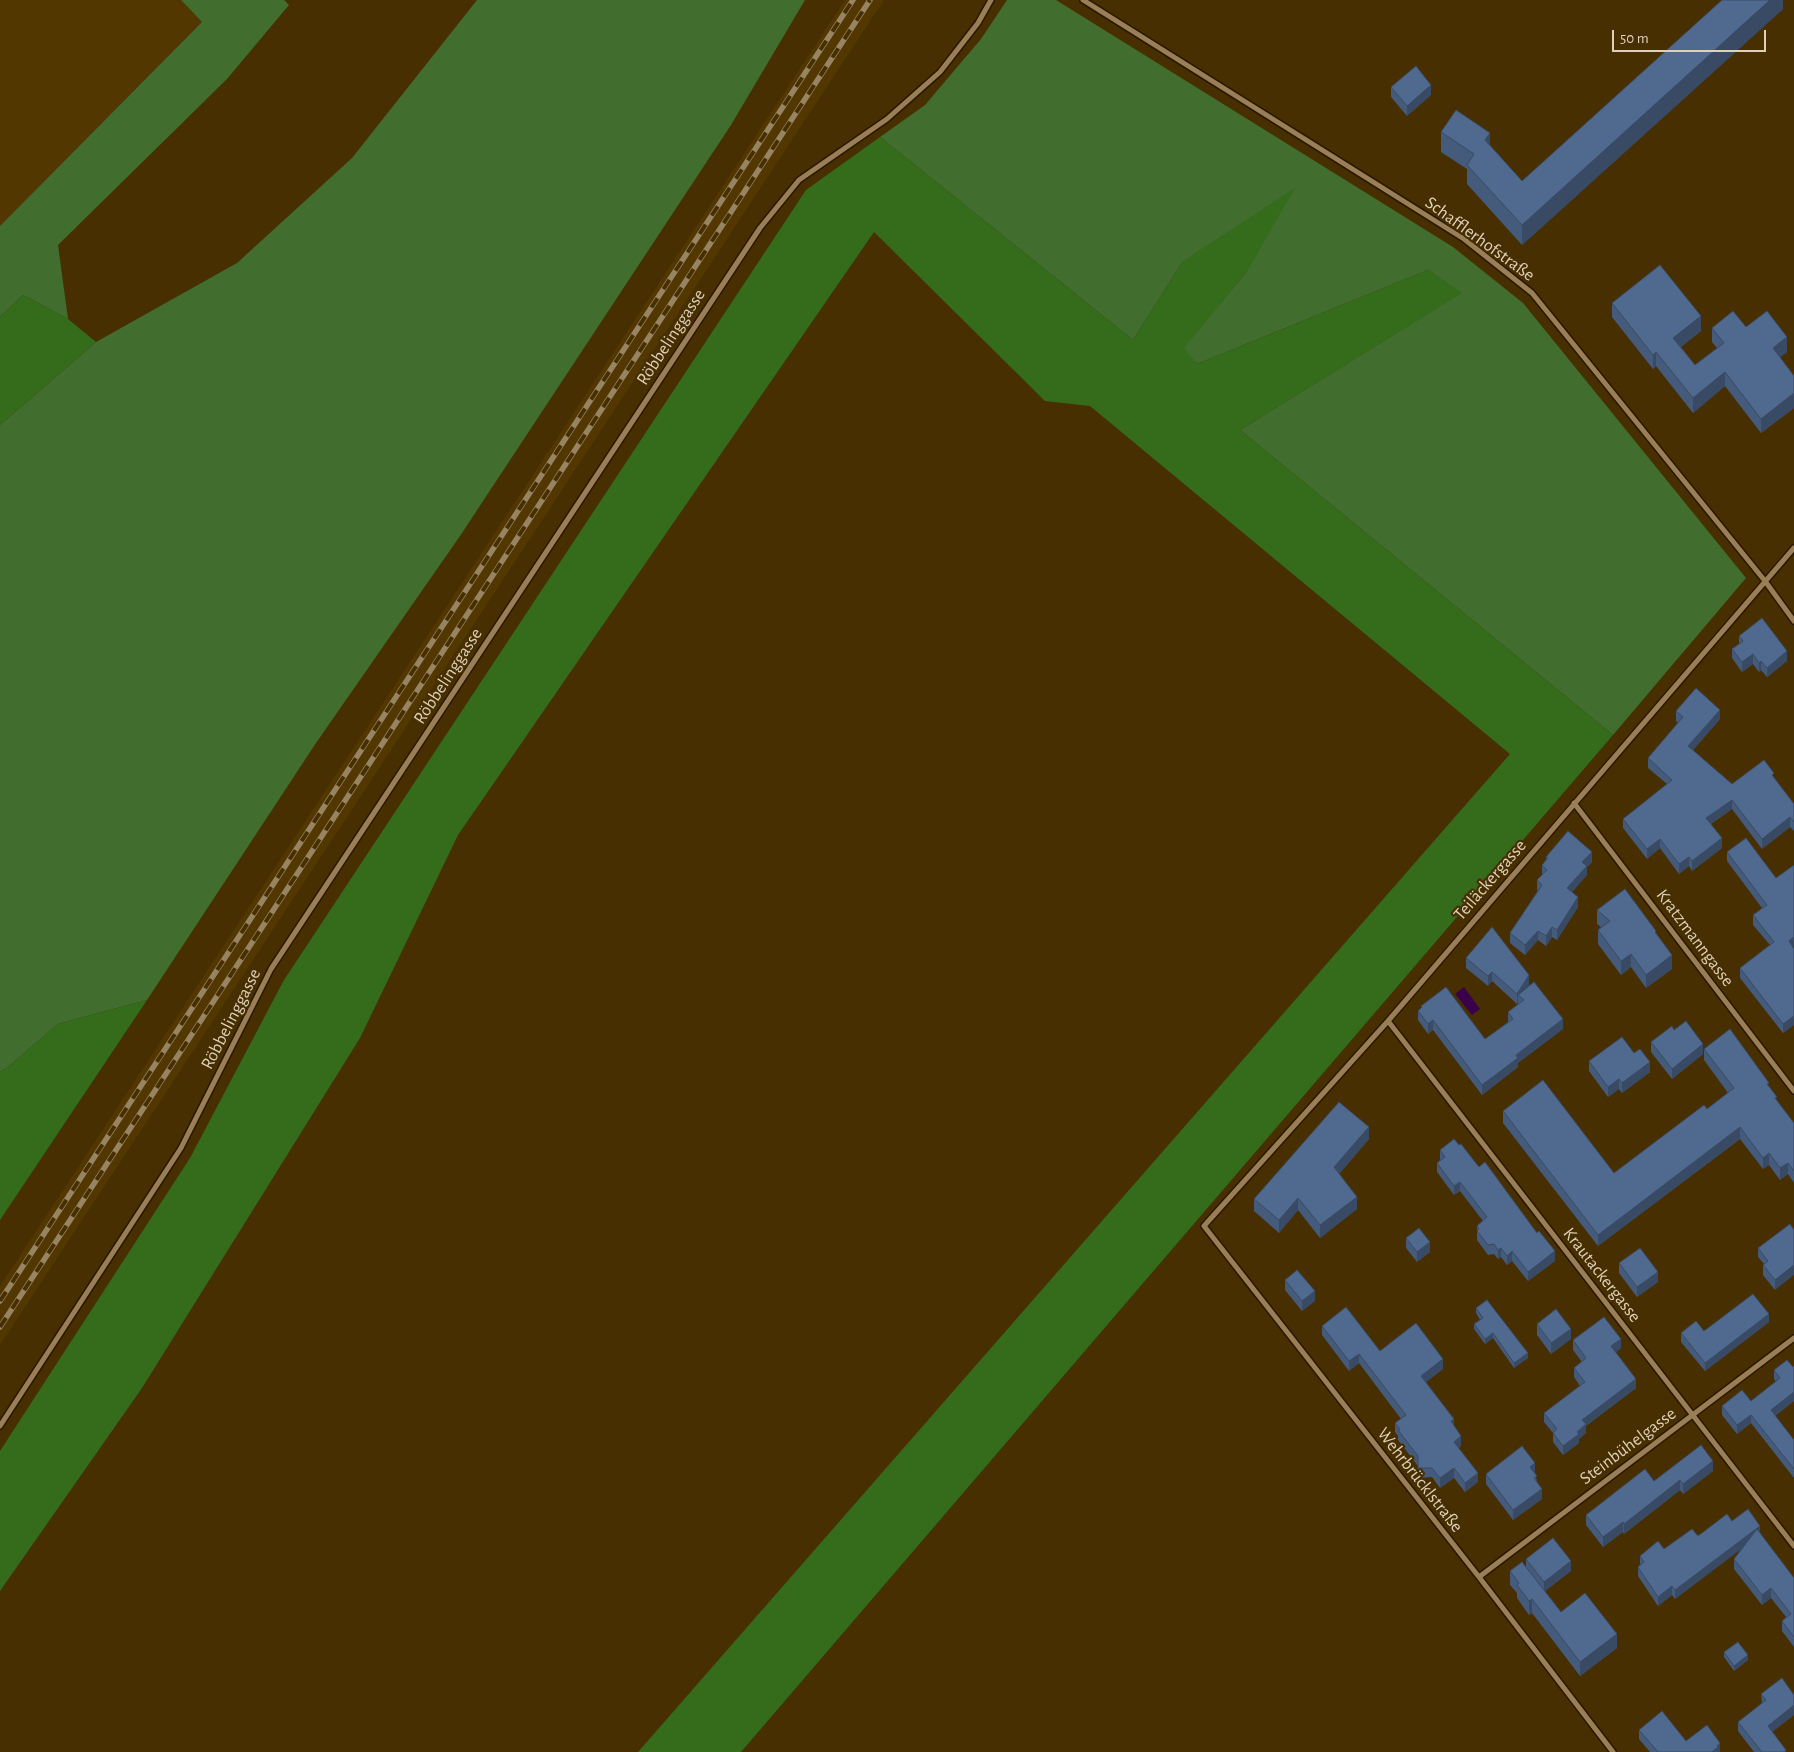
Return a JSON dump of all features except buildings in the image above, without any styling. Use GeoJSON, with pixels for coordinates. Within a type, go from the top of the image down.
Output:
{"type":"FeatureCollection","features":[{"type":"Feature","properties":{"kind":"street","name":"Röbbelinggasse"},"geometry":{"type":"LineString","coordinates":[[0,1426],[181,1148],[271,969],[760,228],[799,180],[887,119],[940,72],[978,23],[991,0]]}},
{"type":"Feature","properties":{"kind":"street","name":"Schafflerhofstraße"},"geometry":{"type":"LineString","coordinates":[[1083,0],[1464,239],[1532,293],[1764,581],[1794,621]]}},
{"type":"Feature","properties":{"kind":"street","name":"Teiläckergasse"},"geometry":{"type":"LineString","coordinates":[[1204,1226],[1388,1021],[1794,548]]}},
{"type":"Feature","properties":{"kind":"street","name":"Kratzmanngasse"},"geometry":{"type":"LineString","coordinates":[[1574,803],[1794,1091]]}},
{"type":"Feature","properties":{"kind":"street","name":"Krautackergasse"},"geometry":{"type":"LineString","coordinates":[[1388,1021],[1794,1546]]}},
{"type":"Feature","properties":{"kind":"street","name":"Wehrbrücklstraße"},"geometry":{"type":"LineString","coordinates":[[1204,1226],[1479,1577],[1613,1752]]}},
{"type":"Feature","properties":{"kind":"street","name":"Steinbühelgasse"},"geometry":{"type":"LineString","coordinates":[[1479,1577],[1794,1338]]}},
{"type":"Feature","properties":{"kind":"shaded area"},"geometry":{"type":"Polygon","coordinates":[[[0,0],[181,0],[202,22],[0,226],[0,0]]]}},
{"type":"Feature","properties":{"kind":"shaded area"},"geometry":{"type":"Polygon","coordinates":[[[845,0],[884,0],[0,1345],[0,1286],[845,0]]]}},
{"type":"Feature","properties":{"kind":"shaded area"},"geometry":{"type":"Polygon","coordinates":[[[1464,987],[1480,1009],[1472,1015],[1455,994],[1464,987]]]}},
{"type":"Feature","properties":{"kind":"green space"},"geometry":{"type":"Polygon","coordinates":[[[181,0],[284,0],[289,5],[227,79],[58,245],[68,319],[23,295],[0,317],[0,226],[202,22],[181,0]]]}},
{"type":"Feature","properties":{"kind":"green space"},"geometry":{"type":"Polygon","coordinates":[[[477,0],[805,0],[731,125],[460,536],[316,743],[147,1000],[58,1024],[0,1072],[0,425],[96,342],[237,263],[352,158],[477,0]]]}},
{"type":"Feature","properties":{"kind":"green space"},"geometry":{"type":"Polygon","coordinates":[[[1007,0],[1056,0],[1453,247],[1523,303],[1746,578],[1613,735],[1240,430],[1461,293],[1428,270],[1197,364],[1183,348],[1248,270],[1183,261],[1133,340],[880,137],[925,105],[981,39],[1007,0]]]}},
{"type":"Feature","properties":{"kind":"green space"},"geometry":{"type":"Polygon","coordinates":[[[880,137],[1133,340],[1183,261],[1295,188],[1248,270],[1184,348],[1197,364],[1428,270],[1462,293],[1240,430],[1613,735],[741,1752],[638,1752],[1510,754],[1090,406],[1045,401],[874,232],[458,835],[360,1038],[142,1388],[0,1591],[0,1451],[190,1158],[284,980],[806,190],[880,137]]]}},
{"type":"Feature","properties":{"kind":"green space"},"geometry":{"type":"Polygon","coordinates":[[[23,295],[68,319],[96,342],[0,425],[0,317],[23,295]]]}},
{"type":"Feature","properties":{"kind":"green space"},"geometry":{"type":"Polygon","coordinates":[[[147,1000],[0,1220],[0,1072],[58,1024],[147,1000]]]}},
{"type":"Feature","properties":{"kind":"railway"},"geometry":{"type":"LineString","coordinates":[[0,1301],[853,0]]}},
{"type":"Feature","properties":{"kind":"railway"},"geometry":{"type":"LineString","coordinates":[[0,1327],[870,0]]}}]}
